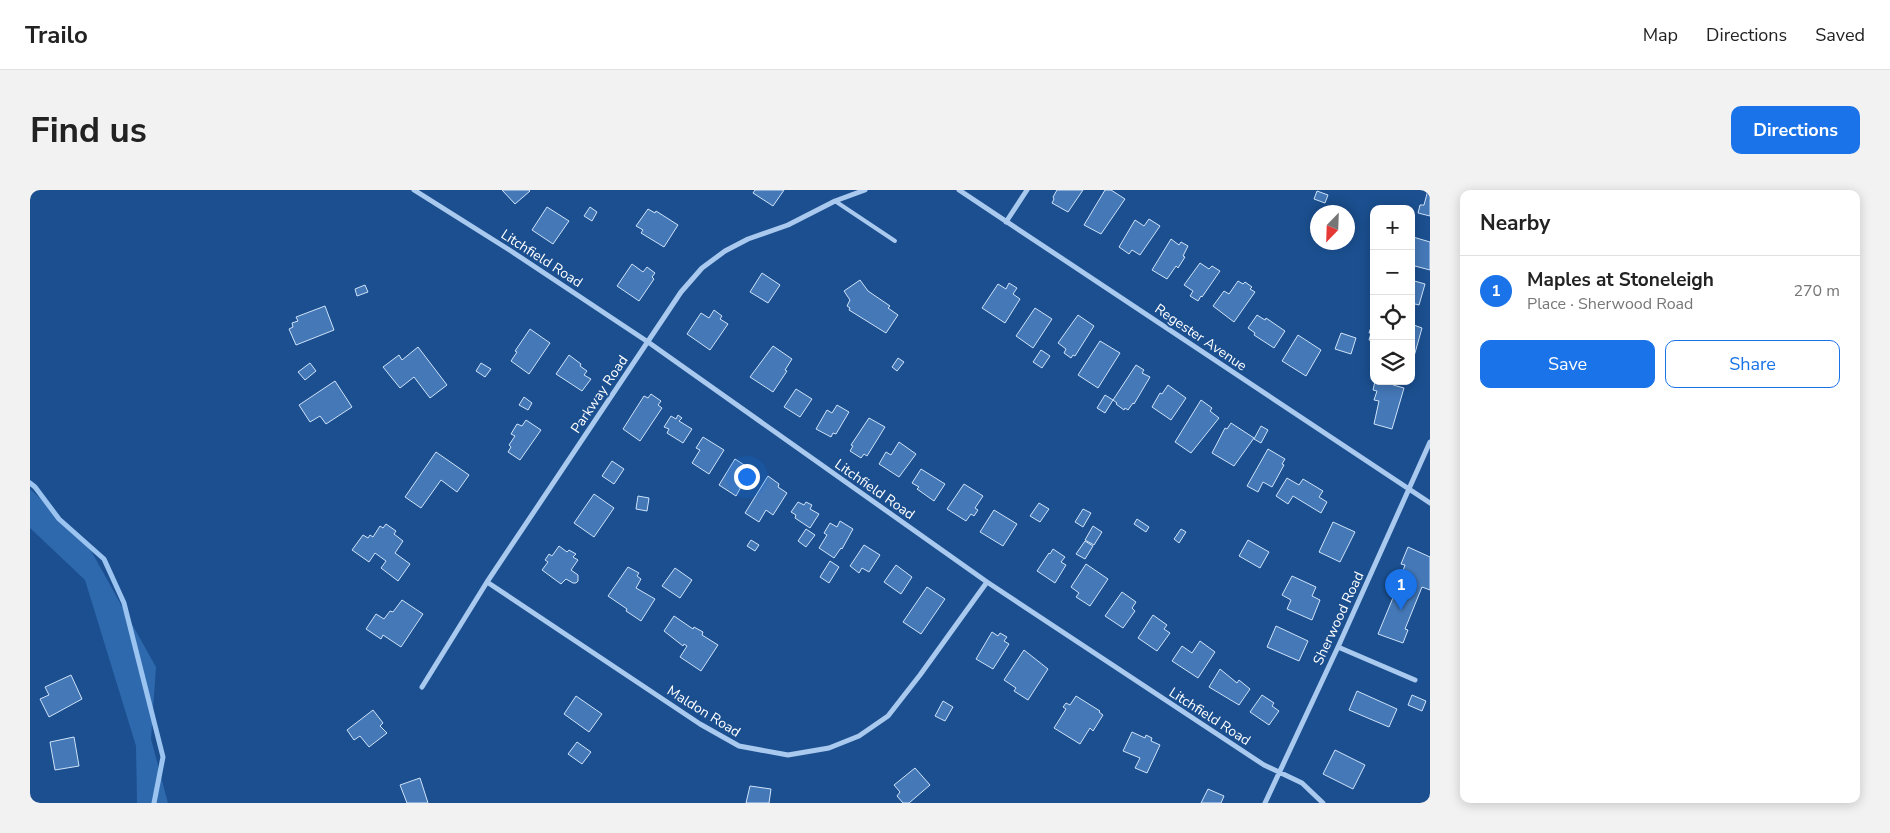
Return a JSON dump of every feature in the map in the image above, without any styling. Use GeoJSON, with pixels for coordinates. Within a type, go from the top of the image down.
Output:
{"type":"FeatureCollection","features":[{"type":"Feature","properties":{"kind":"street","name":"Litchfield Road"},"geometry":{"type":"LineString","coordinates":[[414,190],[520,257],[648,342],[987,582],[1264,765],[1302,783],[1324,803]]}},
{"type":"Feature","properties":{"kind":"street","name":"Parkway Road"},"geometry":{"type":"LineString","coordinates":[[422,687],[487,582],[681,292],[702,268],[725,251],[748,239],[788,225],[835,201],[865,190]]}},
{"type":"Feature","properties":{"kind":"street","name":"Regester Avenue"},"geometry":{"type":"LineString","coordinates":[[959,190],[1430,503]]}},
{"type":"Feature","properties":{"kind":"street"},"geometry":{"type":"LineString","coordinates":[[1006,222],[1027,190]]}},
{"type":"Feature","properties":{"kind":"street","name":"Sherwood Road"},"geometry":{"type":"LineString","coordinates":[[1265,803],[1338,647],[1430,442]]}},
{"type":"Feature","properties":{"kind":"street","name":"Maldon Road"},"geometry":{"type":"LineString","coordinates":[[487,582],[700,724],[739,746],[788,755],[829,748],[859,736],[888,716],[987,582]]}},
{"type":"Feature","properties":{"kind":"street"},"geometry":{"type":"LineString","coordinates":[[1338,647],[1415,680]]}},
{"type":"Feature","properties":{"kind":"lane"},"geometry":{"type":"LineString","coordinates":[[835,201],[896,241]]}},
{"type":"Feature","properties":{"kind":"shaded area"},"geometry":{"type":"Polygon","coordinates":[[[30,489],[85,540],[156,667],[151,739],[168,803],[137,803],[136,746],[85,580],[30,528],[30,489]]]}},
{"type":"Feature","properties":{"kind":"building"},"geometry":{"type":"Polygon","coordinates":[[[502,190],[529,190],[530,191],[515,204],[502,190]]]}},
{"type":"Feature","properties":{"kind":"building"},"geometry":{"type":"Polygon","coordinates":[[[755,190],[784,190],[773,206],[753,193],[755,190]]]}},
{"type":"Feature","properties":{"kind":"building"},"geometry":{"type":"Polygon","coordinates":[[[1057,190],[1083,190],[1068,212],[1052,203],[1057,190]]]}},
{"type":"Feature","properties":{"kind":"building"},"geometry":{"type":"Polygon","coordinates":[[[1105,190],[1111,190],[1125,199],[1101,234],[1084,225],[1105,190]]]}},
{"type":"Feature","properties":{"kind":"building"},"geometry":{"type":"Polygon","coordinates":[[[1428,190],[1430,190],[1430,216],[1418,213],[1420,205],[1424,205],[1428,190]]]}},
{"type":"Feature","properties":{"kind":"building"},"geometry":{"type":"Polygon","coordinates":[[[1317,191],[1328,195],[1325,203],[1314,199],[1317,191]]]}},
{"type":"Feature","properties":{"kind":"building"},"geometry":{"type":"Polygon","coordinates":[[[547,207],[569,221],[553,244],[532,230],[547,207]]]}},
{"type":"Feature","properties":{"kind":"building"},"geometry":{"type":"Polygon","coordinates":[[[590,207],[597,212],[592,221],[584,216],[590,207]]]}},
{"type":"Feature","properties":{"kind":"building"},"geometry":{"type":"Polygon","coordinates":[[[648,209],[655,213],[656,211],[678,225],[664,247],[641,233],[643,230],[636,226],[648,209]]]}},
{"type":"Feature","properties":{"kind":"building"},"geometry":{"type":"Polygon","coordinates":[[[1149,219],[1160,226],[1140,255],[1132,250],[1129,254],[1119,247],[1135,220],[1144,226],[1149,219]]]}},
{"type":"Feature","properties":{"kind":"building"},"geometry":{"type":"Polygon","coordinates":[[[1415,238],[1430,242],[1430,270],[1415,266],[1415,238]]]}},
{"type":"Feature","properties":{"kind":"building"},"geometry":{"type":"Polygon","coordinates":[[[1171,239],[1179,245],[1181,242],[1188,246],[1183,256],[1185,257],[1178,268],[1176,266],[1167,279],[1152,270],[1171,239]]]}},
{"type":"Feature","properties":{"kind":"building"},"geometry":{"type":"Polygon","coordinates":[[[1200,263],[1209,269],[1212,266],[1220,271],[1198,301],[1190,296],[1193,291],[1184,285],[1200,263]]]}},
{"type":"Feature","properties":{"kind":"building"},"geometry":{"type":"Polygon","coordinates":[[[632,264],[643,272],[647,267],[655,273],[652,277],[654,279],[639,301],[617,286],[632,264]]]}},
{"type":"Feature","properties":{"kind":"building"},"geometry":{"type":"Polygon","coordinates":[[[762,273],[780,285],[768,303],[750,292],[762,273]]]}},
{"type":"Feature","properties":{"kind":"building"},"geometry":{"type":"Polygon","coordinates":[[[860,280],[868,291],[890,306],[888,308],[898,315],[886,333],[849,310],[850,308],[847,306],[850,300],[844,291],[860,280]]]}},
{"type":"Feature","properties":{"kind":"building"},"geometry":{"type":"Polygon","coordinates":[[[1238,281],[1243,284],[1245,282],[1255,292],[1234,322],[1213,306],[1224,291],[1229,294],[1238,281]]]}},
{"type":"Feature","properties":{"kind":"building"},"geometry":{"type":"Polygon","coordinates":[[[1415,281],[1425,284],[1419,305],[1415,304],[1415,281]]]}},
{"type":"Feature","properties":{"kind":"building"},"geometry":{"type":"Polygon","coordinates":[[[1009,283],[1017,288],[1013,294],[1020,299],[1005,323],[982,308],[998,284],[1006,289],[1009,283]]]}},
{"type":"Feature","properties":{"kind":"building"},"geometry":{"type":"Polygon","coordinates":[[[365,285],[368,292],[357,296],[355,289],[365,285]]]}},
{"type":"Feature","properties":{"kind":"building"},"geometry":{"type":"Polygon","coordinates":[[[325,306],[334,330],[296,345],[289,329],[293,327],[292,323],[298,321],[296,317],[325,306]]]}},
{"type":"Feature","properties":{"kind":"building"},"geometry":{"type":"Polygon","coordinates":[[[1035,308],[1052,319],[1033,348],[1016,336],[1035,308]]]}},
{"type":"Feature","properties":{"kind":"building"},"geometry":{"type":"Polygon","coordinates":[[[714,310],[722,316],[720,319],[728,324],[710,350],[687,334],[701,313],[709,318],[714,310]]]}},
{"type":"Feature","properties":{"kind":"building"},"geometry":{"type":"Polygon","coordinates":[[[1078,315],[1094,326],[1075,356],[1073,355],[1071,358],[1064,353],[1066,349],[1058,343],[1078,315]]]}},
{"type":"Feature","properties":{"kind":"building"},"geometry":{"type":"Polygon","coordinates":[[[1257,315],[1265,320],[1266,318],[1285,331],[1274,348],[1254,335],[1255,333],[1248,328],[1257,315]]]}},
{"type":"Feature","properties":{"kind":"building"},"geometry":{"type":"Polygon","coordinates":[[[1415,325],[1422,328],[1415,353],[1415,325]]]}},
{"type":"Feature","properties":{"kind":"building"},"geometry":{"type":"Polygon","coordinates":[[[530,329],[550,343],[529,374],[511,361],[517,352],[515,351],[530,329]]]}},
{"type":"Feature","properties":{"kind":"building"},"geometry":{"type":"Polygon","coordinates":[[[1341,333],[1356,338],[1351,354],[1335,349],[1341,333]]]}},
{"type":"Feature","properties":{"kind":"building"},"geometry":{"type":"Polygon","coordinates":[[[1298,335],[1321,350],[1306,376],[1282,361],[1298,335]]]}},
{"type":"Feature","properties":{"kind":"building"},"geometry":{"type":"Polygon","coordinates":[[[1100,341],[1120,353],[1098,388],[1078,375],[1100,341]]]}},
{"type":"Feature","properties":{"kind":"building"},"geometry":{"type":"Polygon","coordinates":[[[773,346],[792,359],[785,370],[787,371],[773,392],[750,377],[773,346]]]}},
{"type":"Feature","properties":{"kind":"building"},"geometry":{"type":"Polygon","coordinates":[[[418,347],[447,385],[430,398],[414,377],[400,388],[383,367],[399,355],[402,360],[418,347]]]}},
{"type":"Feature","properties":{"kind":"building"},"geometry":{"type":"Polygon","coordinates":[[[1041,350],[1050,356],[1042,368],[1033,362],[1041,350]]]}},
{"type":"Feature","properties":{"kind":"building"},"geometry":{"type":"Polygon","coordinates":[[[569,355],[581,364],[580,366],[587,371],[584,375],[591,379],[582,391],[556,374],[569,355]]]}},
{"type":"Feature","properties":{"kind":"building"},"geometry":{"type":"Polygon","coordinates":[[[898,358],[904,362],[897,371],[892,367],[898,358]]]}},
{"type":"Feature","properties":{"kind":"building"},"geometry":{"type":"Polygon","coordinates":[[[310,363],[316,371],[305,380],[298,372],[310,363]]]}},
{"type":"Feature","properties":{"kind":"building"},"geometry":{"type":"Polygon","coordinates":[[[481,363],[491,369],[485,377],[476,371],[481,363]]]}},
{"type":"Feature","properties":{"kind":"building"},"geometry":{"type":"Polygon","coordinates":[[[1136,365],[1144,370],[1142,373],[1150,377],[1134,404],[1128,410],[1125,408],[1124,410],[1113,400],[1136,365]]]}},
{"type":"Feature","properties":{"kind":"building"},"geometry":{"type":"Polygon","coordinates":[[[335,381],[352,407],[326,424],[320,416],[310,422],[299,405],[335,381]]]}},
{"type":"Feature","properties":{"kind":"building"},"geometry":{"type":"Polygon","coordinates":[[[1168,385],[1186,398],[1171,420],[1152,407],[1160,393],[1162,394],[1168,385]]]}},
{"type":"Feature","properties":{"kind":"building"},"geometry":{"type":"Polygon","coordinates":[[[1374,385],[1393,385],[1404,388],[1392,429],[1374,424],[1379,401],[1374,400],[1377,391],[1373,390],[1374,385]]]}},
{"type":"Feature","properties":{"kind":"building"},"geometry":{"type":"Polygon","coordinates":[[[796,389],[812,399],[800,417],[784,407],[796,389]]]}},
{"type":"Feature","properties":{"kind":"building"},"geometry":{"type":"Polygon","coordinates":[[[651,394],[661,401],[658,405],[662,408],[640,441],[623,429],[644,396],[648,398],[651,394]]]}},
{"type":"Feature","properties":{"kind":"building"},"geometry":{"type":"Polygon","coordinates":[[[1105,395],[1113,400],[1105,413],[1097,408],[1105,395]]]}},
{"type":"Feature","properties":{"kind":"building"},"geometry":{"type":"Polygon","coordinates":[[[524,397],[532,403],[528,410],[519,405],[524,397]]]}},
{"type":"Feature","properties":{"kind":"building"},"geometry":{"type":"Polygon","coordinates":[[[1201,400],[1212,408],[1210,411],[1219,418],[1191,453],[1175,442],[1201,400]]]}},
{"type":"Feature","properties":{"kind":"building"},"geometry":{"type":"Polygon","coordinates":[[[837,405],[849,412],[836,434],[833,433],[831,437],[816,429],[827,410],[832,413],[837,405]]]}},
{"type":"Feature","properties":{"kind":"building"},"geometry":{"type":"Polygon","coordinates":[[[678,415],[682,418],[679,421],[692,429],[683,443],[667,433],[669,429],[664,427],[671,416],[676,419],[678,415]]]}},
{"type":"Feature","properties":{"kind":"building"},"geometry":{"type":"Polygon","coordinates":[[[869,418],[885,427],[867,456],[864,454],[861,458],[850,451],[853,446],[851,445],[869,418]]]}},
{"type":"Feature","properties":{"kind":"building"},"geometry":{"type":"Polygon","coordinates":[[[526,420],[541,430],[520,460],[508,452],[511,447],[509,445],[515,436],[511,434],[517,424],[522,426],[526,420]]]}},
{"type":"Feature","properties":{"kind":"building"},"geometry":{"type":"Polygon","coordinates":[[[1231,423],[1254,438],[1234,466],[1212,453],[1225,428],[1227,429],[1231,423]]]}},
{"type":"Feature","properties":{"kind":"building"},"geometry":{"type":"Polygon","coordinates":[[[1261,426],[1268,430],[1261,443],[1254,439],[1261,426]]]}},
{"type":"Feature","properties":{"kind":"building"},"geometry":{"type":"Polygon","coordinates":[[[703,437],[724,450],[709,474],[692,463],[700,450],[696,448],[703,437]]]}},
{"type":"Feature","properties":{"kind":"building"},"geometry":{"type":"Polygon","coordinates":[[[899,442],[916,454],[899,477],[879,464],[886,452],[891,455],[899,442]]]}},
{"type":"Feature","properties":{"kind":"building"},"geometry":{"type":"Polygon","coordinates":[[[1268,449],[1285,459],[1282,464],[1284,465],[1272,487],[1263,482],[1258,492],[1247,486],[1268,449]]]}},
{"type":"Feature","properties":{"kind":"building"},"geometry":{"type":"Polygon","coordinates":[[[436,452],[469,475],[457,492],[441,480],[421,508],[405,497],[436,452]]]}},
{"type":"Feature","properties":{"kind":"building"},"geometry":{"type":"Polygon","coordinates":[[[735,459],[755,472],[744,489],[741,487],[736,496],[719,485],[735,459]]]}},
{"type":"Feature","properties":{"kind":"building"},"geometry":{"type":"Polygon","coordinates":[[[612,461],[624,469],[614,484],[602,476],[612,461]]]}},
{"type":"Feature","properties":{"kind":"building"},"geometry":{"type":"Polygon","coordinates":[[[921,469],[945,484],[934,501],[912,483],[921,469]]]}},
{"type":"Feature","properties":{"kind":"building"},"geometry":{"type":"Polygon","coordinates":[[[768,476],[779,484],[778,487],[787,493],[773,515],[766,510],[759,522],[745,513],[768,476]]]}},
{"type":"Feature","properties":{"kind":"building"},"geometry":{"type":"Polygon","coordinates":[[[1287,478],[1299,485],[1303,479],[1323,491],[1319,497],[1327,502],[1321,513],[1293,496],[1288,504],[1276,496],[1287,478]]]}},
{"type":"Feature","properties":{"kind":"building"},"geometry":{"type":"Polygon","coordinates":[[[964,484],[983,496],[975,508],[978,510],[974,516],[971,514],[966,521],[947,509],[964,484]]]}},
{"type":"Feature","properties":{"kind":"building"},"geometry":{"type":"Polygon","coordinates":[[[594,494],[614,508],[594,537],[574,523],[594,494]]]}},
{"type":"Feature","properties":{"kind":"building"},"geometry":{"type":"Polygon","coordinates":[[[638,496],[649,498],[647,511],[636,509],[638,496]]]}},
{"type":"Feature","properties":{"kind":"building"},"geometry":{"type":"Polygon","coordinates":[[[798,502],[804,505],[806,502],[812,505],[810,509],[819,514],[810,528],[795,518],[796,515],[791,512],[798,502]]]}},
{"type":"Feature","properties":{"kind":"building"},"geometry":{"type":"Polygon","coordinates":[[[1039,503],[1049,509],[1040,522],[1030,516],[1039,503]]]}},
{"type":"Feature","properties":{"kind":"building"},"geometry":{"type":"Polygon","coordinates":[[[1083,509],[1091,513],[1083,527],[1075,522],[1083,509]]]}},
{"type":"Feature","properties":{"kind":"building"},"geometry":{"type":"Polygon","coordinates":[[[994,510],[1017,524],[1003,546],[980,532],[994,510]]]}},
{"type":"Feature","properties":{"kind":"building"},"geometry":{"type":"Polygon","coordinates":[[[1137,519],[1149,527],[1146,532],[1134,524],[1137,519]]]}},
{"type":"Feature","properties":{"kind":"building"},"geometry":{"type":"Polygon","coordinates":[[[840,521],[853,529],[842,549],[834,558],[819,548],[827,535],[824,533],[830,523],[837,527],[840,521]]]}},
{"type":"Feature","properties":{"kind":"building"},"geometry":{"type":"Polygon","coordinates":[[[1333,522],[1355,532],[1340,562],[1319,552],[1333,522]]]}},
{"type":"Feature","properties":{"kind":"building"},"geometry":{"type":"Polygon","coordinates":[[[386,524],[396,531],[394,534],[403,541],[395,553],[410,564],[398,581],[381,568],[386,561],[375,553],[369,562],[352,550],[363,535],[368,538],[370,535],[373,537],[380,526],[383,528],[386,524]]]}},
{"type":"Feature","properties":{"kind":"building"},"geometry":{"type":"Polygon","coordinates":[[[1093,526],[1102,532],[1094,545],[1085,540],[1093,526]]]}},
{"type":"Feature","properties":{"kind":"building"},"geometry":{"type":"Polygon","coordinates":[[[806,529],[815,535],[806,547],[798,541],[806,529]]]}},
{"type":"Feature","properties":{"kind":"building"},"geometry":{"type":"Polygon","coordinates":[[[1181,529],[1186,532],[1179,543],[1174,539],[1181,529]]]}},
{"type":"Feature","properties":{"kind":"building"},"geometry":{"type":"Polygon","coordinates":[[[751,540],[759,545],[755,551],[747,546],[751,540]]]}},
{"type":"Feature","properties":{"kind":"building"},"geometry":{"type":"Polygon","coordinates":[[[1248,540],[1269,552],[1260,568],[1239,556],[1248,540]]]}},
{"type":"Feature","properties":{"kind":"building"},"geometry":{"type":"Polygon","coordinates":[[[1085,541],[1093,546],[1085,559],[1076,554],[1085,541]]]}},
{"type":"Feature","properties":{"kind":"building"},"geometry":{"type":"Polygon","coordinates":[[[864,545],[880,555],[869,572],[862,568],[859,573],[850,566],[864,545]]]}},
{"type":"Feature","properties":{"kind":"building"},"geometry":{"type":"Polygon","coordinates":[[[559,546],[567,552],[569,550],[576,554],[573,557],[578,560],[571,570],[578,575],[576,583],[566,579],[561,584],[542,570],[548,562],[545,560],[549,554],[552,556],[559,546]]]}},
{"type":"Feature","properties":{"kind":"building"},"geometry":{"type":"Polygon","coordinates":[[[1408,547],[1430,557],[1430,590],[1422,587],[1405,629],[1408,630],[1403,643],[1378,634],[1402,576],[1405,565],[1401,564],[1408,547]]]}},
{"type":"Feature","properties":{"kind":"building"},"geometry":{"type":"Polygon","coordinates":[[[1053,549],[1065,557],[1061,562],[1066,565],[1055,583],[1037,571],[1053,549]]]}},
{"type":"Feature","properties":{"kind":"building"},"geometry":{"type":"Polygon","coordinates":[[[830,561],[839,567],[829,583],[820,577],[830,561]]]}},
{"type":"Feature","properties":{"kind":"building"},"geometry":{"type":"Polygon","coordinates":[[[1086,564],[1108,579],[1090,606],[1076,597],[1079,593],[1071,587],[1086,564]]]}},
{"type":"Feature","properties":{"kind":"building"},"geometry":{"type":"Polygon","coordinates":[[[896,565],[912,577],[901,594],[884,582],[896,565]]]}},
{"type":"Feature","properties":{"kind":"building"},"geometry":{"type":"Polygon","coordinates":[[[628,567],[639,573],[637,576],[641,579],[636,588],[655,599],[641,621],[608,596],[628,567]]]}},
{"type":"Feature","properties":{"kind":"building"},"geometry":{"type":"Polygon","coordinates":[[[675,568],[692,580],[680,598],[662,586],[675,568]]]}},
{"type":"Feature","properties":{"kind":"building"},"geometry":{"type":"Polygon","coordinates":[[[1292,576],[1316,587],[1312,596],[1320,600],[1312,620],[1287,609],[1291,600],[1282,595],[1292,576]]]}},
{"type":"Feature","properties":{"kind":"building"},"geometry":{"type":"Polygon","coordinates":[[[927,587],[945,599],[921,634],[903,622],[927,587]]]}},
{"type":"Feature","properties":{"kind":"building"},"geometry":{"type":"Polygon","coordinates":[[[1122,592],[1136,602],[1132,608],[1135,611],[1123,628],[1105,616],[1122,592]]]}},
{"type":"Feature","properties":{"kind":"building"},"geometry":{"type":"Polygon","coordinates":[[[402,600],[423,614],[401,647],[383,635],[381,639],[366,629],[376,614],[384,619],[390,611],[393,612],[402,600]]]}},
{"type":"Feature","properties":{"kind":"building"},"geometry":{"type":"Polygon","coordinates":[[[1153,615],[1167,625],[1164,629],[1170,633],[1157,651],[1138,638],[1153,615]]]}},
{"type":"Feature","properties":{"kind":"building"},"geometry":{"type":"Polygon","coordinates":[[[674,616],[693,629],[694,627],[703,632],[702,635],[718,645],[701,671],[680,657],[687,646],[684,644],[683,646],[664,631],[674,616]]]}},
{"type":"Feature","properties":{"kind":"building"},"geometry":{"type":"Polygon","coordinates":[[[1276,626],[1308,641],[1299,661],[1267,647],[1276,626]]]}},
{"type":"Feature","properties":{"kind":"building"},"geometry":{"type":"Polygon","coordinates":[[[992,632],[998,636],[1000,633],[1007,637],[1004,641],[1009,644],[993,669],[976,659],[992,632]]]}},
{"type":"Feature","properties":{"kind":"building"},"geometry":{"type":"Polygon","coordinates":[[[1200,641],[1215,652],[1198,678],[1172,661],[1182,646],[1192,653],[1200,641]]]}},
{"type":"Feature","properties":{"kind":"building"},"geometry":{"type":"Polygon","coordinates":[[[1024,650],[1048,669],[1028,700],[1014,691],[1016,688],[1004,680],[1024,650]]]}},
{"type":"Feature","properties":{"kind":"building"},"geometry":{"type":"Polygon","coordinates":[[[1220,669],[1237,683],[1239,680],[1250,689],[1239,705],[1209,687],[1220,669]]]}},
{"type":"Feature","properties":{"kind":"building"},"geometry":{"type":"Polygon","coordinates":[[[71,675],[82,699],[49,717],[40,699],[49,695],[45,687],[71,675]]]}},
{"type":"Feature","properties":{"kind":"building"},"geometry":{"type":"Polygon","coordinates":[[[1357,691],[1397,709],[1389,727],[1349,710],[1357,691]]]}},
{"type":"Feature","properties":{"kind":"building"},"geometry":{"type":"Polygon","coordinates":[[[1262,695],[1274,703],[1272,706],[1279,711],[1269,725],[1250,712],[1262,695]]]}},
{"type":"Feature","properties":{"kind":"building"},"geometry":{"type":"Polygon","coordinates":[[[1412,695],[1426,701],[1422,711],[1408,705],[1412,695]]]}},
{"type":"Feature","properties":{"kind":"building"},"geometry":{"type":"Polygon","coordinates":[[[576,696],[602,714],[589,732],[564,714],[576,696]]]}},
{"type":"Feature","properties":{"kind":"building"},"geometry":{"type":"Polygon","coordinates":[[[1076,696],[1100,711],[1103,715],[1093,731],[1090,728],[1080,744],[1054,728],[1066,709],[1063,707],[1066,703],[1070,705],[1076,696]]]}},
{"type":"Feature","properties":{"kind":"building"},"geometry":{"type":"Polygon","coordinates":[[[943,701],[953,707],[945,721],[935,716],[943,701]]]}},
{"type":"Feature","properties":{"kind":"building"},"geometry":{"type":"Polygon","coordinates":[[[373,710],[383,723],[380,726],[387,733],[369,747],[360,736],[354,740],[347,730],[373,710]]]}},
{"type":"Feature","properties":{"kind":"building"},"geometry":{"type":"Polygon","coordinates":[[[1132,732],[1145,738],[1146,735],[1152,738],[1151,741],[1160,745],[1147,773],[1135,768],[1140,758],[1123,751],[1132,732]]]}},
{"type":"Feature","properties":{"kind":"building"},"geometry":{"type":"Polygon","coordinates":[[[74,737],[79,766],[55,770],[50,742],[74,737]]]}},
{"type":"Feature","properties":{"kind":"building"},"geometry":{"type":"Polygon","coordinates":[[[577,742],[591,752],[582,764],[568,754],[577,742]]]}},
{"type":"Feature","properties":{"kind":"building"},"geometry":{"type":"Polygon","coordinates":[[[1335,750],[1365,765],[1353,789],[1323,774],[1335,750]]]}},
{"type":"Feature","properties":{"kind":"building"},"geometry":{"type":"Polygon","coordinates":[[[915,768],[930,785],[909,803],[903,803],[897,796],[900,792],[894,785],[915,768]]]}},
{"type":"Feature","properties":{"kind":"building"},"geometry":{"type":"Polygon","coordinates":[[[420,778],[428,803],[407,803],[400,785],[420,778]]]}},
{"type":"Feature","properties":{"kind":"building"},"geometry":{"type":"Polygon","coordinates":[[[750,786],[771,789],[769,803],[746,803],[750,786]]]}},
{"type":"Feature","properties":{"kind":"building"},"geometry":{"type":"Polygon","coordinates":[[[1208,789],[1224,796],[1221,803],[1201,803],[1208,789]]]}},
{"type":"Feature","properties":{"kind":"waterway"},"geometry":{"type":"LineString","coordinates":[[30,483],[59,519],[104,559],[124,603],[163,757],[154,803]]}},
{"type":"Feature","properties":{"kind":"place","name":"Maples at Stoneleigh"},"geometry":{"type":"Point","coordinates":[1401,610]}}]}
